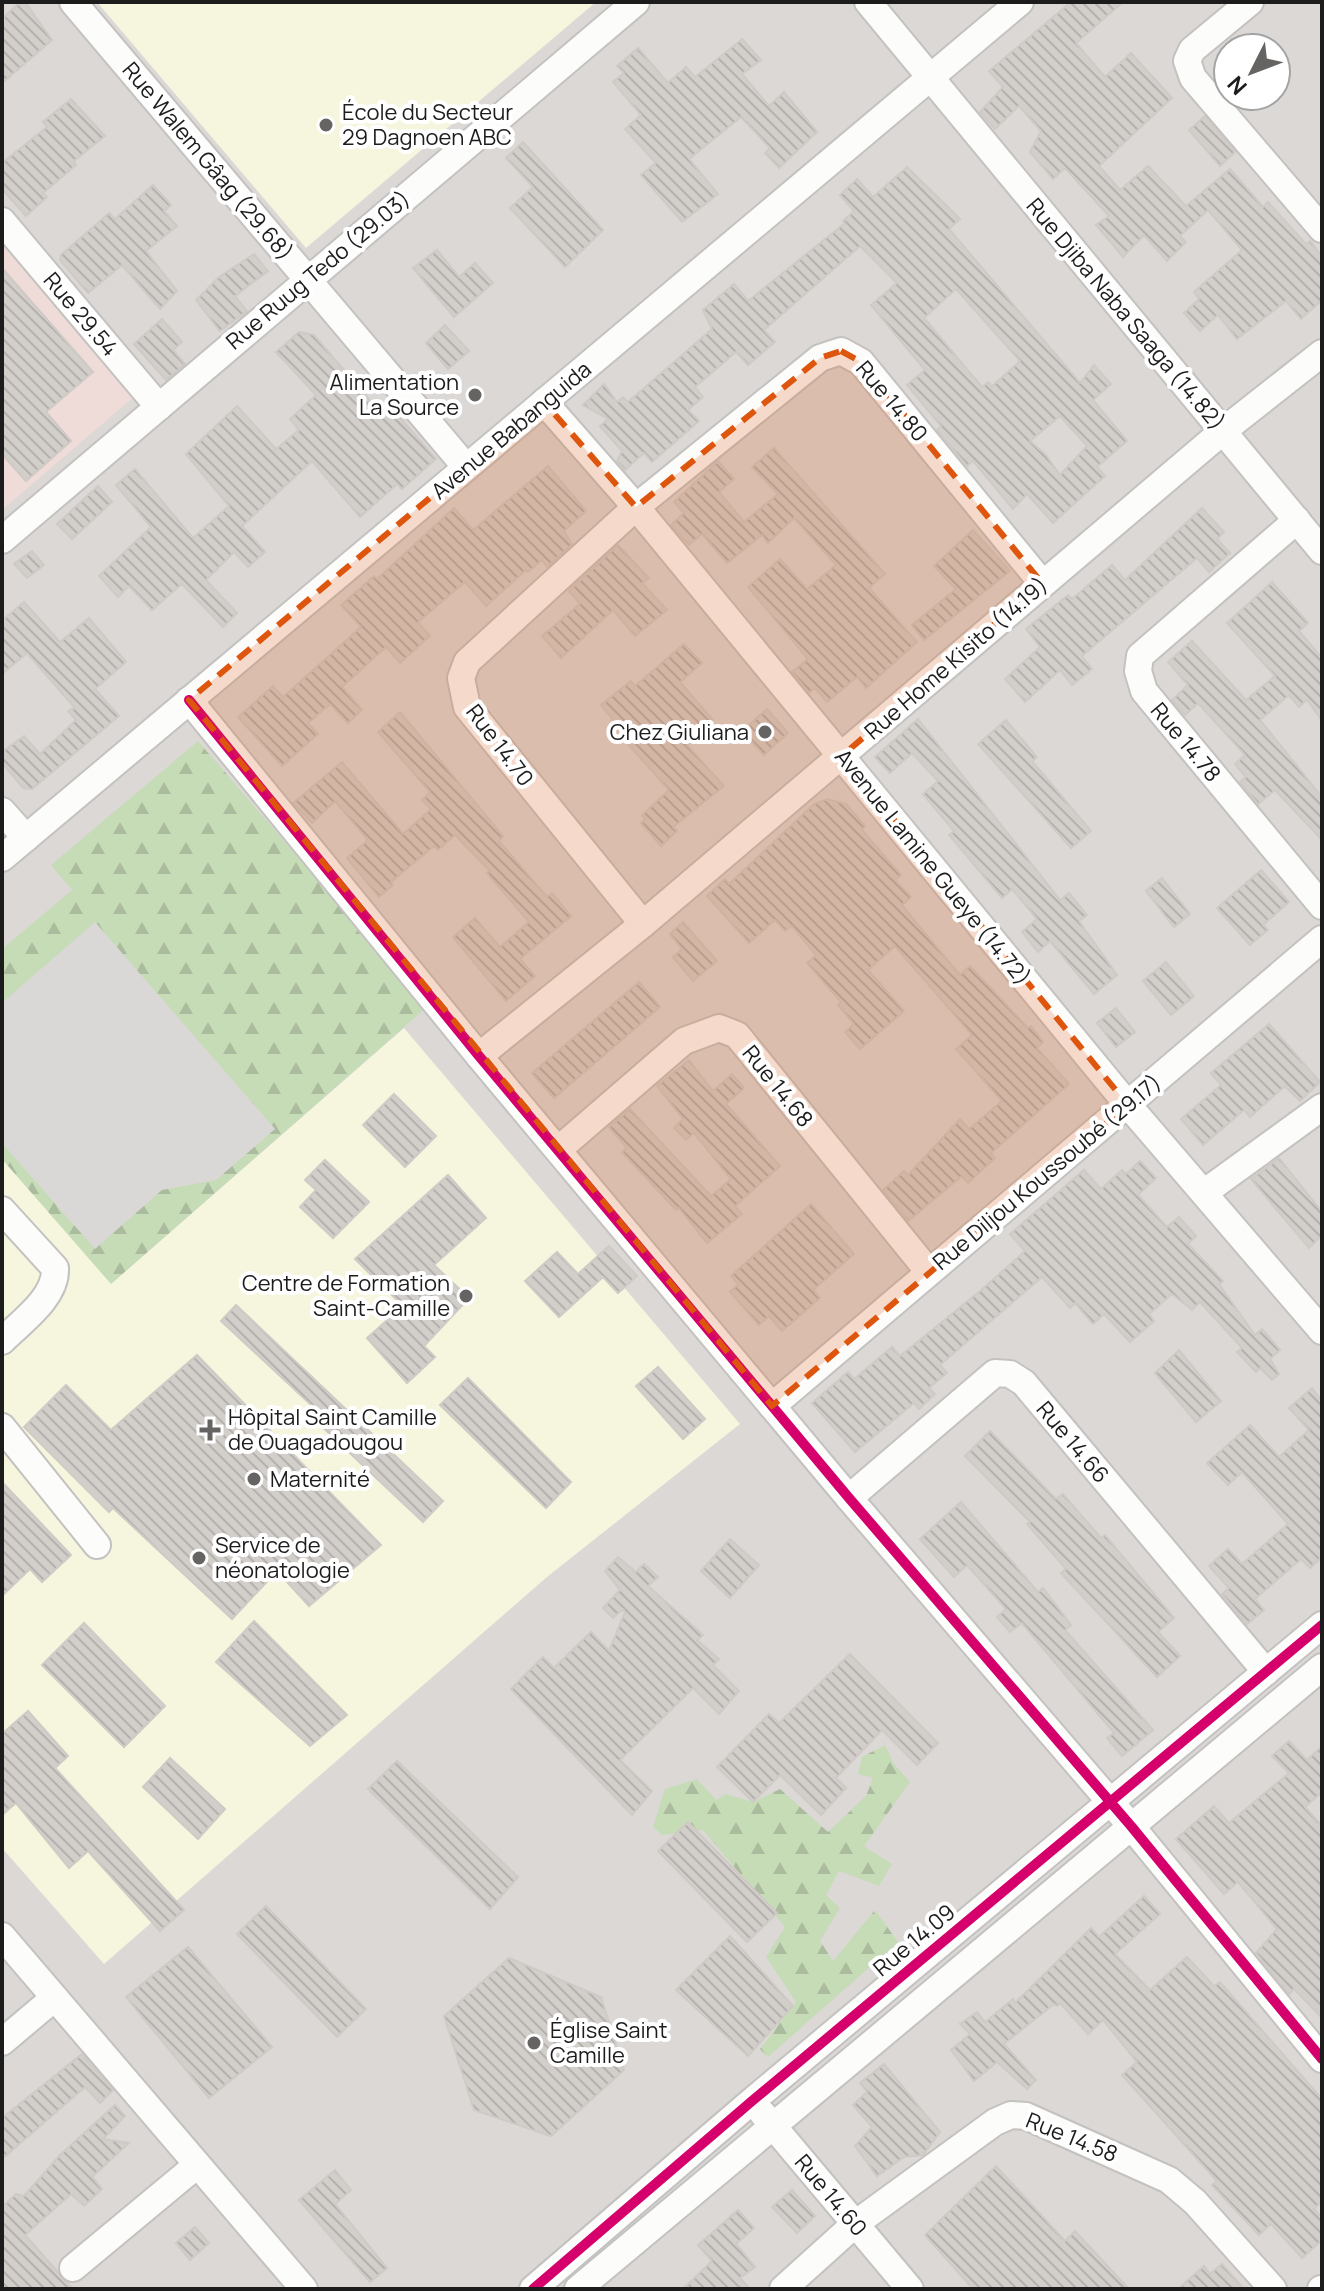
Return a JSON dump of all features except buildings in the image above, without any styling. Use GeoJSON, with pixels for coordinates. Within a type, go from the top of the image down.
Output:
{"type":"FeatureCollection","features":[{"type":"Feature","properties":{"kind":"street","name":"Rue Walem Gâag (29.68)"},"geometry":{"type":"LineString","coordinates":[[73,2],[466,467]]}},
{"type":"Feature","properties":{"kind":"street","name":"Rue Ruug Tedo (29.03)"},"geometry":{"type":"LineString","coordinates":[[2,540],[307,278],[636,2]]}},
{"type":"Feature","properties":{"kind":"street","name":"Rue Djiba Naba Saaga (14.82)"},"geometry":{"type":"LineString","coordinates":[[868,2],[1322,551]]}},
{"type":"Feature","properties":{"kind":"street","name":"Avenue Babanguida"},"geometry":{"type":"LineString","coordinates":[[2,858],[1020,2]]}},
{"type":"Feature","properties":{"kind":"street"},"geometry":{"type":"LineString","coordinates":[[1250,2],[1192,50],[1188,68],[1193,78],[1322,229]]}},
{"type":"Feature","properties":{"kind":"street","name":"Rue 29.54"},"geometry":{"type":"LineString","coordinates":[[2,221],[159,407]]}},
{"type":"Feature","properties":{"kind":"street","name":"Rue 14.80"},"geometry":{"type":"LineString","coordinates":[[636,507],[820,358],[841,351],[861,362],[1042,583]]}},
{"type":"Feature","properties":{"kind":"street","name":"Rue Home Kisito (14.19)"},"geometry":{"type":"LineString","coordinates":[[479,1056],[643,924],[1042,583],[1223,431],[1322,353]]}},
{"type":"Feature","properties":{"kind":"street","name":"Avenue Lamine Gueye (14.72)"},"geometry":{"type":"LineString","coordinates":[[544,402],[636,507],[1128,1105],[1322,1331]]}},
{"type":"Feature","properties":{"kind":"street","name":"Rue 14.70"},"geometry":{"type":"LineString","coordinates":[[636,507],[467,662],[461,678],[467,707],[643,924]]}},
{"type":"Feature","properties":{"kind":"street","name":"Rue 14.78"},"geometry":{"type":"LineString","coordinates":[[1297,520],[1140,656],[1138,671],[1144,691],[1322,906]]}},
{"type":"Feature","properties":{"kind":"street"},"geometry":{"type":"LineString","coordinates":[[189,700],[479,1056],[849,1498],[1131,1826],[1322,2059]]}},
{"type":"Feature","properties":{"kind":"street"},"geometry":{"type":"LineString","coordinates":[[2,811],[26,838]]}},
{"type":"Feature","properties":{"kind":"street","name":"Rue Diljou Koussoubé (29.17)"},"geometry":{"type":"LineString","coordinates":[[772,1406],[1322,939]]}},
{"type":"Feature","properties":{"kind":"street","name":"Rue 14.68"},"geometry":{"type":"LineString","coordinates":[[559,1149],[684,1041],[719,1028],[737,1035],[929,1272]]}},
{"type":"Feature","properties":{"kind":"street"},"geometry":{"type":"LineString","coordinates":[[1205,1192],[1322,1107]]}},
{"type":"Feature","properties":{"kind":"street"},"geometry":{"type":"LineString","coordinates":[[2,1210],[49,1260],[55,1268],[56,1277],[51,1290],[2,1341]]}},
{"type":"Feature","properties":{"kind":"street","name":"Rue 14.66"},"geometry":{"type":"LineString","coordinates":[[849,1498],[995,1373],[1010,1374],[1024,1383],[1266,1672]]}},
{"type":"Feature","properties":{"kind":"street"},"geometry":{"type":"LineString","coordinates":[[2,1427],[97,1545]]}},
{"type":"Feature","properties":{"kind":"street","name":"Rue 14.09"},"geometry":{"type":"LineString","coordinates":[[533,2289],[752,2101],[1322,1625]]}},
{"type":"Feature","properties":{"kind":"street"},"geometry":{"type":"LineString","coordinates":[[578,2289],[1322,1667]]}},
{"type":"Feature","properties":{"kind":"street"},"geometry":{"type":"LineString","coordinates":[[2,1936],[304,2289]]}},
{"type":"Feature","properties":{"kind":"street"},"geometry":{"type":"LineString","coordinates":[[2,2042],[53,1999]]}},
{"type":"Feature","properties":{"kind":"street","name":"Rue 14.60"},"geometry":{"type":"LineString","coordinates":[[752,2101],[910,2289]]}},
{"type":"Feature","properties":{"kind":"street","name":"Rue 14.58"},"geometry":{"type":"LineString","coordinates":[[783,2289],[855,2224],[995,2122],[1011,2115],[1026,2116],[1169,2180],[1195,2202],[1273,2289]]}},
{"type":"Feature","properties":{"kind":"street"},"geometry":{"type":"LineString","coordinates":[[73,2268],[197,2165]]}},
{"type":"Feature","properties":{"kind":"highlighted area"},"geometry":{"type":"Polygon","coordinates":[[[841,351],[861,362],[1042,583],[842,756],[1128,1105],[772,1406],[189,700],[544,402],[636,507],[820,358],[841,351]]]}},
{"type":"Feature","properties":{"kind":"shaded area"},"geometry":{"type":"Polygon","coordinates":[[[2,2],[1322,2],[1322,2289],[2,2289],[2,2]]]}},
{"type":"Feature","properties":{"kind":"shaded area","name":"École du Secteur 29 Dagnoen ABC"},"geometry":{"type":"Polygon","coordinates":[[[97,2],[596,2],[306,248],[97,2]]]}},
{"type":"Feature","properties":{"kind":"shaded area"},"geometry":{"type":"Polygon","coordinates":[[[2,240],[135,396],[2,510],[2,240]]]}},
{"type":"Feature","properties":{"kind":"shaded area"},"geometry":{"type":"Polygon","coordinates":[[[95,922],[275,1129],[216,1180],[162,1190],[95,1249],[2,1143],[2,1003],[95,922]]]}},
{"type":"Feature","properties":{"kind":"shaded area","name":"Hôpital Saint Camille de Ouagadougou"},"geometry":{"type":"Polygon","coordinates":[[[404,1028],[740,1424],[547,1577],[104,1964],[2,1848],[2,1159],[112,1283],[404,1028]]]}},
{"type":"Feature","properties":{"kind":"green space"},"geometry":{"type":"Polygon","coordinates":[[[198,741],[427,1007],[111,1284],[2,1159],[2,949],[72,890],[51,865],[198,741]]]}},
{"type":"Feature","properties":{"kind":"green space"},"geometry":{"type":"Polygon","coordinates":[[[885,1745],[894,1764],[910,1782],[864,1846],[892,1864],[879,1886],[839,1871],[826,1895],[840,1908],[820,1941],[833,1961],[875,1910],[898,1942],[768,2057],[760,2049],[796,2002],[766,1957],[785,1927],[703,1830],[662,1835],[653,1827],[665,1789],[697,1779],[716,1800],[726,1794],[753,1802],[780,1789],[828,1832],[866,1796],[873,1778],[858,1774],[862,1757],[885,1745]]]}},
{"type":"Feature","properties":{"kind":"cycle path"},"geometry":{"type":"LineString","coordinates":[[189,700],[479,1056],[849,1498],[1131,1826],[1322,2059]]}},
{"type":"Feature","properties":{"kind":"cycle path"},"geometry":{"type":"LineString","coordinates":[[533,2289],[752,2101],[1322,1625]]}},
{"type":"Feature","properties":{"kind":"place","name":"École du Secteur 29 Dagnoen ABC"},"geometry":{"type":"Point","coordinates":[326,125]}},
{"type":"Feature","properties":{"kind":"place","name":"Alimentation La Source"},"geometry":{"type":"Point","coordinates":[475,395]}},
{"type":"Feature","properties":{"kind":"place","name":"Chez Giuliana"},"geometry":{"type":"Point","coordinates":[765,732]}},
{"type":"Feature","properties":{"kind":"place","name":"Centre de Formation Saint-Camille"},"geometry":{"type":"Point","coordinates":[466,1296]}},
{"type":"Feature","properties":{"kind":"place","name":"Hôpital Saint Camille de Ouagadougou"},"geometry":{"type":"Point","coordinates":[210,1430]}},
{"type":"Feature","properties":{"kind":"place","name":"Maternité"},"geometry":{"type":"Point","coordinates":[254,1479]}},
{"type":"Feature","properties":{"kind":"place","name":"Service de néonatologie"},"geometry":{"type":"Point","coordinates":[199,1558]}},
{"type":"Feature","properties":{"kind":"place","name":"Église Saint Camille"},"geometry":{"type":"Point","coordinates":[534,2043]}}]}
